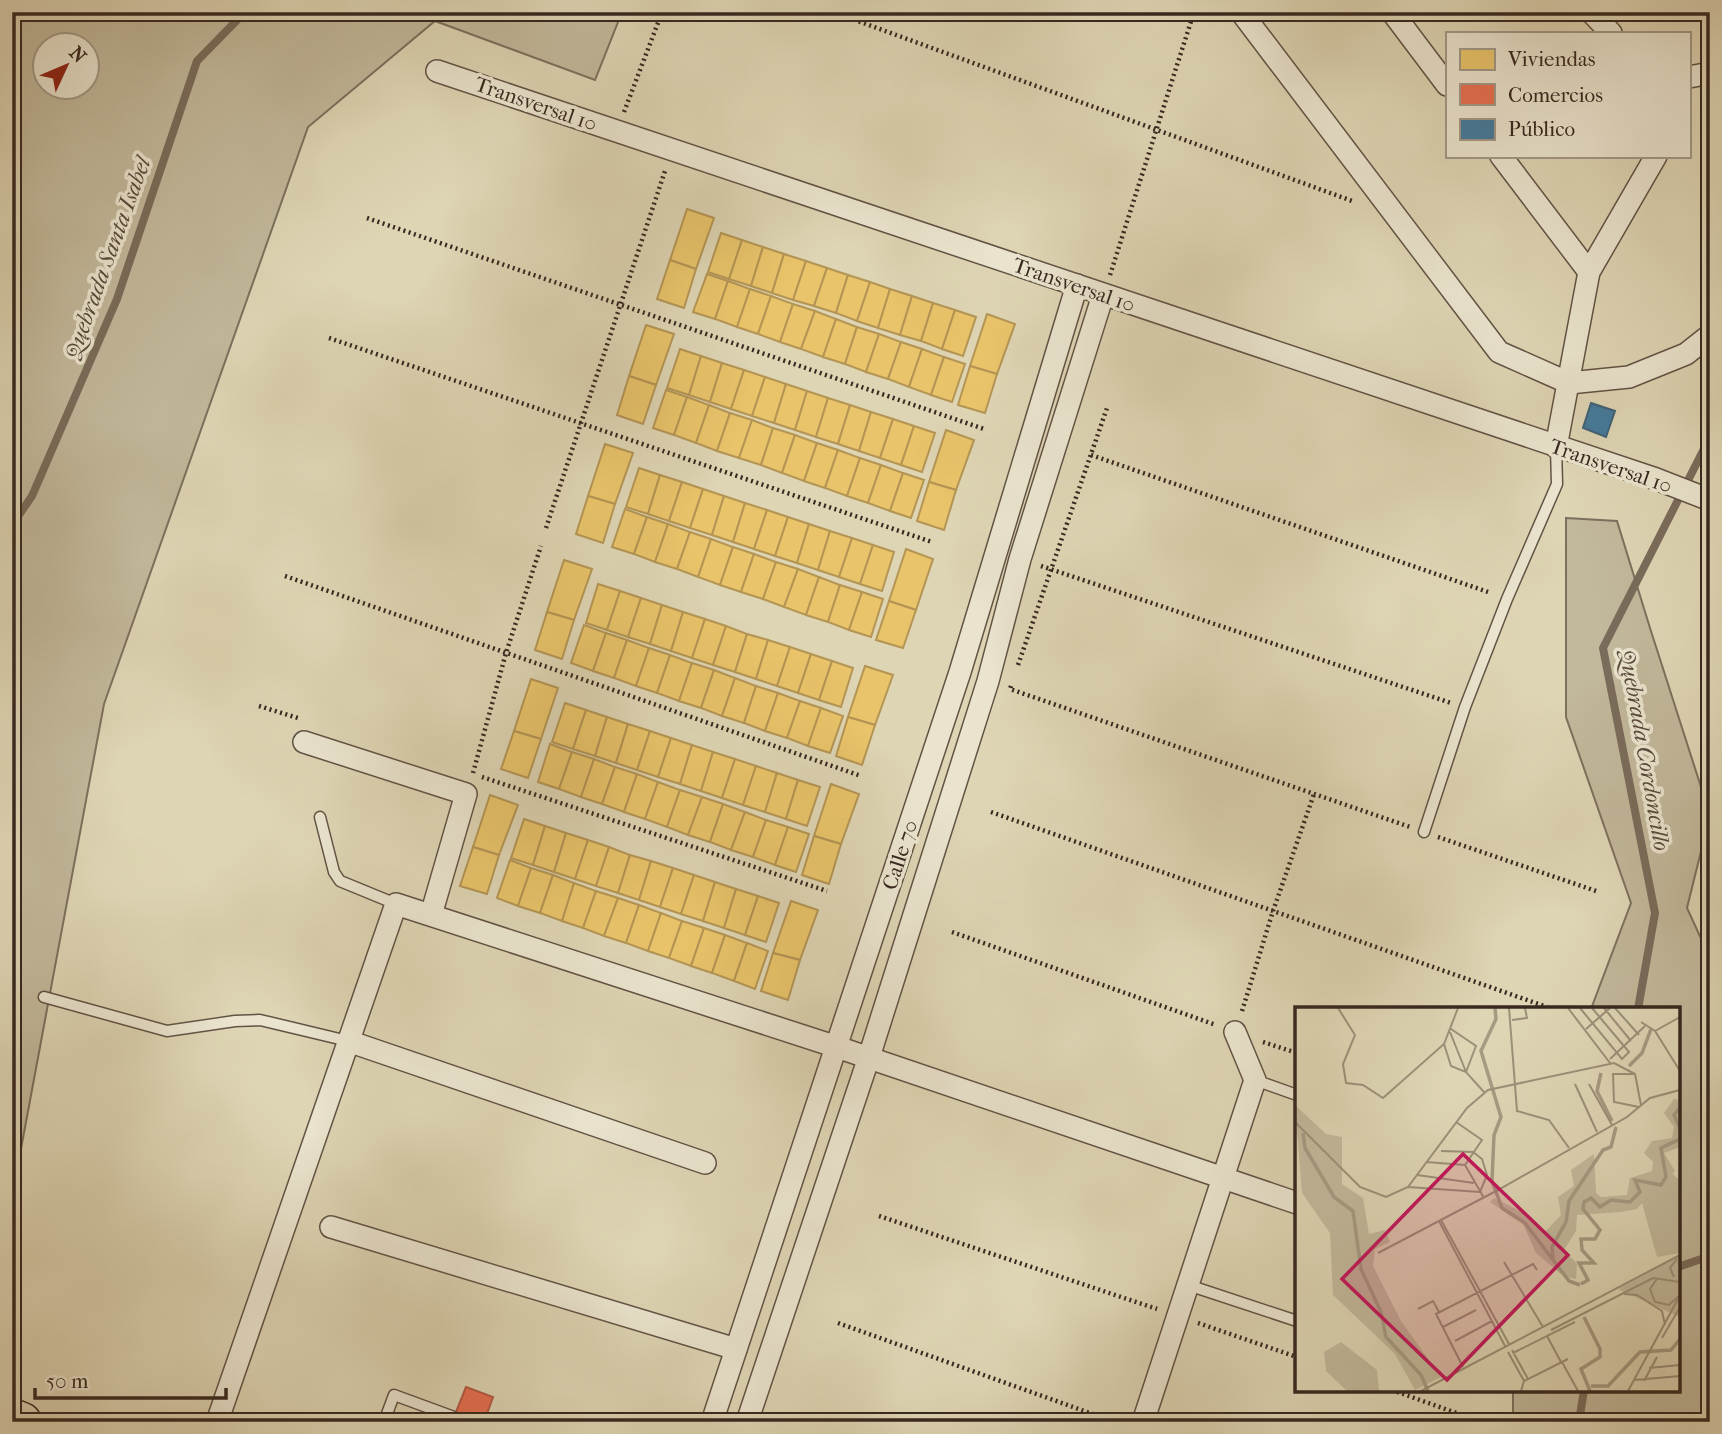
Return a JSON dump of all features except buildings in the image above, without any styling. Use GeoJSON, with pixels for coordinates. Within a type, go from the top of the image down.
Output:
{"type":"FeatureCollection","features":[{"type":"Feature","properties":{"kind":"highway"},"geometry":{"type":"LineString","coordinates":[[12,1418],[22,1422]]}},
{"type":"Feature","properties":{"kind":"street"},"geometry":{"type":"LineString","coordinates":[[1241,12],[1499,352],[1569,383],[1629,377],[1686,354],[1710,335]]}},
{"type":"Feature","properties":{"kind":"street"},"geometry":{"type":"LineString","coordinates":[[1392,12],[1446,84]]}},
{"type":"Feature","properties":{"kind":"street"},"geometry":{"type":"LineString","coordinates":[[1591,12],[1610,32]]}},
{"type":"Feature","properties":{"kind":"street","name":"Transversal 10"},"geometry":{"type":"LineString","coordinates":[[437,71],[1708,499]]}},
{"type":"Feature","properties":{"kind":"street"},"geometry":{"type":"LineString","coordinates":[[1690,77],[1710,73]]}},
{"type":"Feature","properties":{"kind":"street"},"geometry":{"type":"LineString","coordinates":[[1503,158],[1589,272]]}},
{"type":"Feature","properties":{"kind":"street"},"geometry":{"type":"LineString","coordinates":[[1556,447],[1589,272],[1655,158]]}},
{"type":"Feature","properties":{"kind":"street","name":"Calle 70"},"geometry":{"type":"LineString","coordinates":[[712,1422],[960,672],[1076,285]]}},
{"type":"Feature","properties":{"kind":"street","name":"Calle 70"},"geometry":{"type":"LineString","coordinates":[[747,1422],[869,1057],[988,681],[1020,559],[1103,295]]}},
{"type":"Feature","properties":{"kind":"street"},"geometry":{"type":"LineString","coordinates":[[304,742],[466,794],[431,915]]}},
{"type":"Feature","properties":{"kind":"street"},"geometry":{"type":"LineString","coordinates":[[217,1422],[396,904],[837,1046],[1295,1202]]}},
{"type":"Feature","properties":{"kind":"street"},"geometry":{"type":"LineString","coordinates":[[1143,1422],[1255,1080],[1235,1032]]}},
{"type":"Feature","properties":{"kind":"street"},"geometry":{"type":"LineString","coordinates":[[348,1041],[705,1163]]}},
{"type":"Feature","properties":{"kind":"street"},"geometry":{"type":"LineString","coordinates":[[331,1227],[736,1349]]}},
{"type":"Feature","properties":{"kind":"lane"},"geometry":{"type":"LineString","coordinates":[[1424,832],[1465,708],[1507,599],[1558,484],[1556,447]]}},
{"type":"Feature","properties":{"kind":"lane"},"geometry":{"type":"LineString","coordinates":[[320,817],[334,872],[341,881],[396,904]]}},
{"type":"Feature","properties":{"kind":"lane"},"geometry":{"type":"LineString","coordinates":[[44,997],[167,1031],[260,1020],[348,1041]]}},
{"type":"Feature","properties":{"kind":"lane"},"geometry":{"type":"LineString","coordinates":[[1255,1080],[1295,1094]]}},
{"type":"Feature","properties":{"kind":"lane"},"geometry":{"type":"LineString","coordinates":[[1188,1285],[1295,1320]]}},
{"type":"Feature","properties":{"kind":"lane"},"geometry":{"type":"LineString","coordinates":[[384,1422],[394,1395],[454,1417]]}},
{"type":"Feature","properties":{"kind":"path"},"geometry":{"type":"LineString","coordinates":[[617,132],[660,15],[664,12]]}},
{"type":"Feature","properties":{"kind":"path"},"geometry":{"type":"LineString","coordinates":[[833,12],[1355,202]]}},
{"type":"Feature","properties":{"kind":"path"},"geometry":{"type":"LineString","coordinates":[[1103,295],[1192,13]]}},
{"type":"Feature","properties":{"kind":"path"},"geometry":{"type":"LineString","coordinates":[[546,528],[672,150]]}},
{"type":"Feature","properties":{"kind":"path"},"geometry":{"type":"LineString","coordinates":[[367,218],[984,429]]}},
{"type":"Feature","properties":{"kind":"path"},"geometry":{"type":"LineString","coordinates":[[329,338],[932,542]]}},
{"type":"Feature","properties":{"kind":"path"},"geometry":{"type":"LineString","coordinates":[[1107,408],[1010,689],[1596,891]]}},
{"type":"Feature","properties":{"kind":"path"},"geometry":{"type":"LineString","coordinates":[[1091,455],[1507,599]]}},
{"type":"Feature","properties":{"kind":"path"},"geometry":{"type":"LineString","coordinates":[[541,546],[506,653],[472,774],[827,891]]}},
{"type":"Feature","properties":{"kind":"path"},"geometry":{"type":"LineString","coordinates":[[1020,559],[1465,708]]}},
{"type":"Feature","properties":{"kind":"path"},"geometry":{"type":"LineString","coordinates":[[285,576],[861,776]]}},
{"type":"Feature","properties":{"kind":"path"},"geometry":{"type":"LineString","coordinates":[[953,932],[1235,1032],[1314,794]]}},
{"type":"Feature","properties":{"kind":"path"},"geometry":{"type":"LineString","coordinates":[[991,812],[1547,1007]]}},
{"type":"Feature","properties":{"kind":"path"},"geometry":{"type":"LineString","coordinates":[[879,1216],[1295,1356]]}},
{"type":"Feature","properties":{"kind":"path"},"geometry":{"type":"LineString","coordinates":[[838,1323],[1115,1422]]}},
{"type":"Feature","properties":{"kind":"path"},"geometry":{"type":"LineString","coordinates":[[1398,1392],[1462,1415],[1463,1422]]}},
{"type":"Feature","properties":{"kind":"shaded area"},"geometry":{"type":"Polygon","coordinates":[[[12,12],[622,12],[595,80],[435,21],[308,127],[104,704],[12,1197],[12,12]]]}},
{"type":"Feature","properties":{"kind":"shaded area"},"geometry":{"type":"Polygon","coordinates":[[[1566,518],[1617,521],[1710,815],[1687,908],[1710,958],[1710,1422],[1513,1422],[1513,1392],[1680,1392],[1680,1007],[1592,1007],[1631,903],[1566,717],[1566,518]]]}},
{"type":"Feature","properties":{"kind":"waterway","name":"Quebrada Santa Isabel"},"geometry":{"type":"LineString","coordinates":[[12,525],[32,496],[117,299],[197,61],[245,12]]}},
{"type":"Feature","properties":{"kind":"waterway","name":"Quebrada Cordoncillo"},"geometry":{"type":"LineString","coordinates":[[1638,1007],[1655,913],[1603,648],[1710,437]]}},
{"type":"Feature","properties":{"kind":"waterway"},"geometry":{"type":"LineString","coordinates":[[1680,1266],[1710,1256]]}},
{"type":"Feature","properties":{"kind":"waterway","name":"Quebrada Cordoncillo"},"geometry":{"type":"LineString","coordinates":[[1579,1422],[1584,1392]]}}]}
